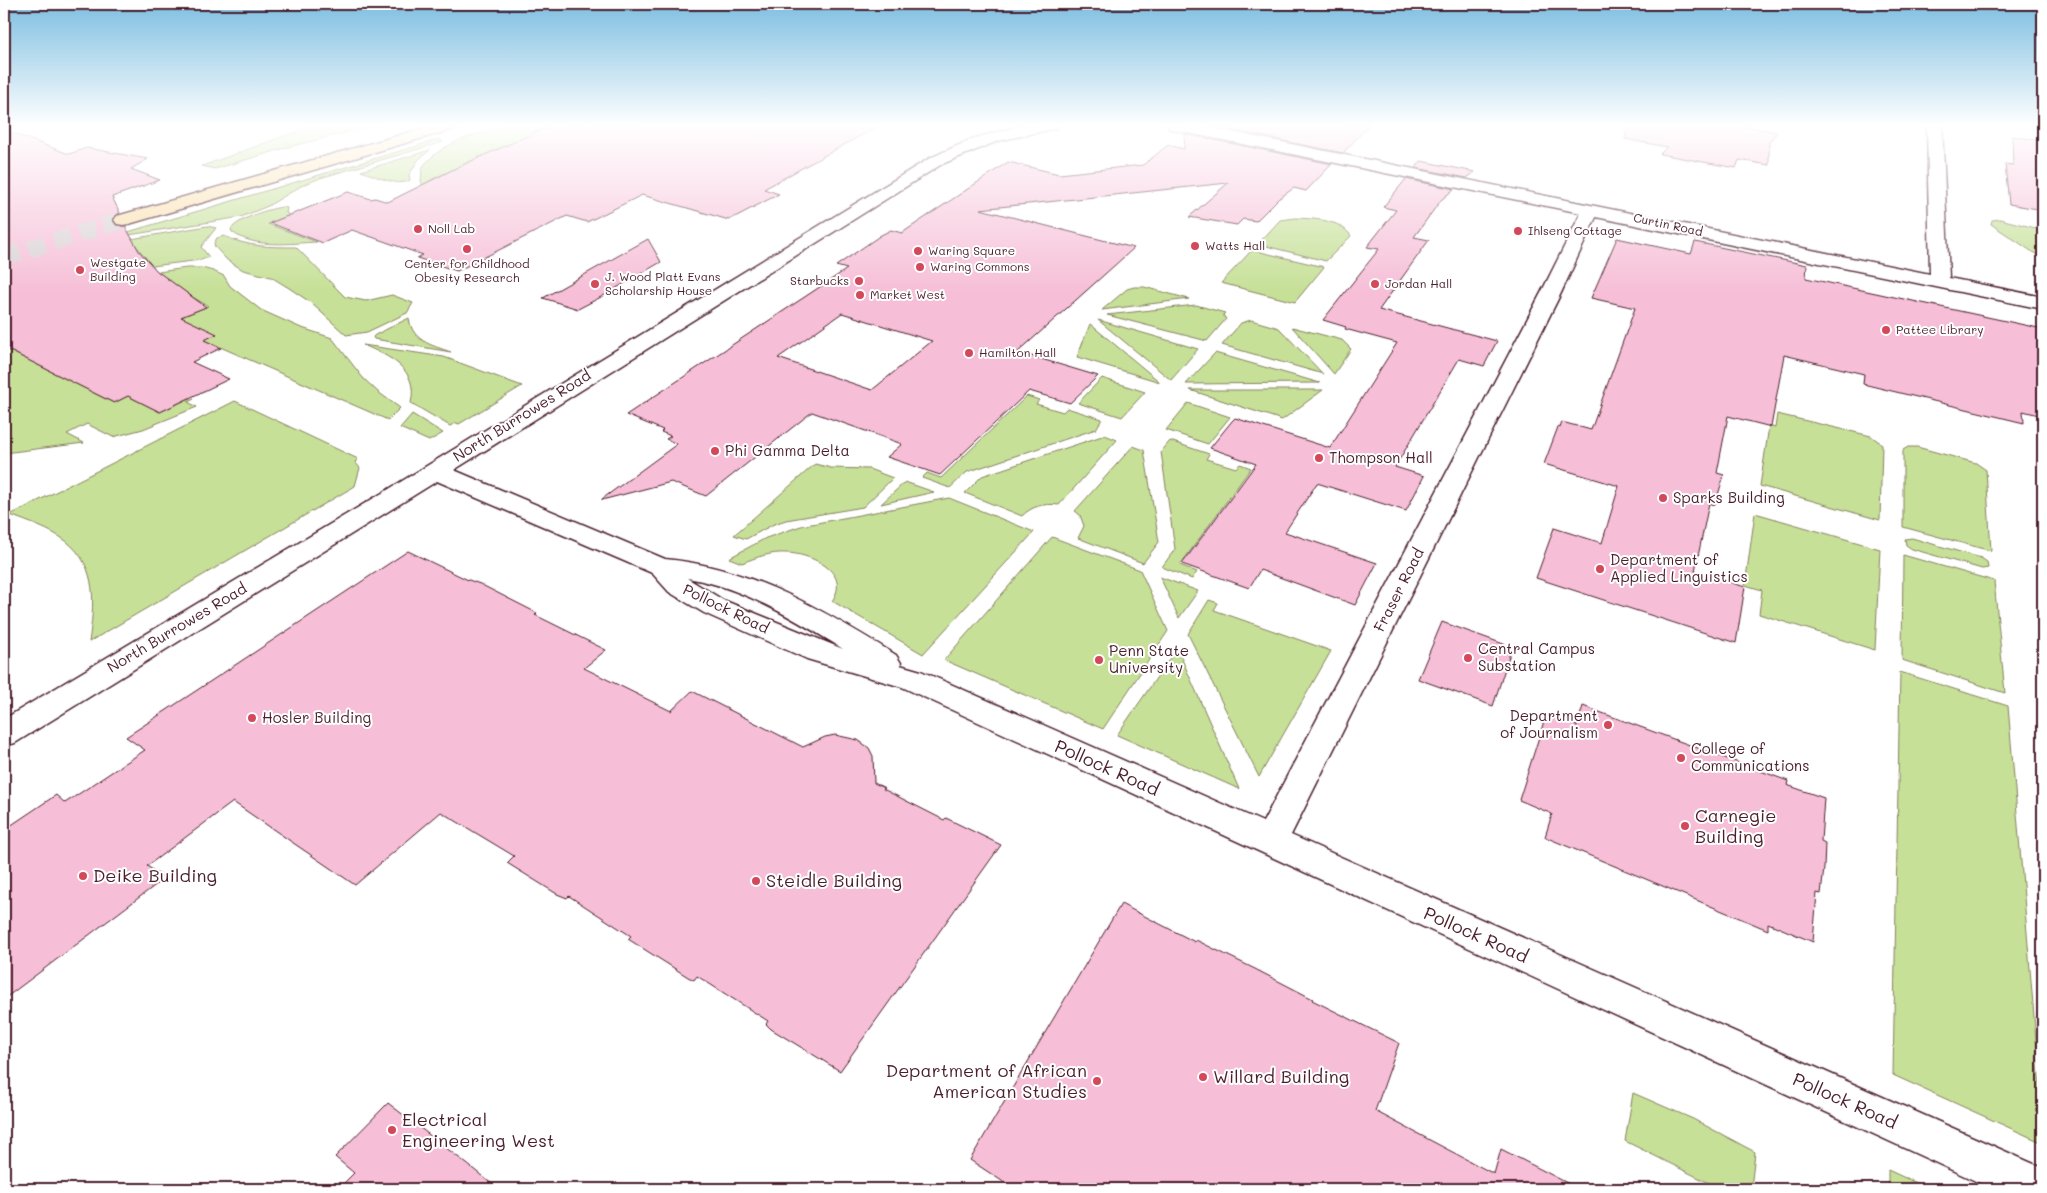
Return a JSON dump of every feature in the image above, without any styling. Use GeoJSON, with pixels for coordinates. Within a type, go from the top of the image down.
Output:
{"type":"FeatureCollection","features":[{"type":"Feature","properties":{"kind":"main road"},"geometry":{"type":"LineString","coordinates":[[123,220],[259,181]]}},
{"type":"Feature","properties":{"kind":"street","name":"North Burrowes Road"},"geometry":{"type":"LineString","coordinates":[[4,734],[904,181]]}},
{"type":"Feature","properties":{"kind":"street","name":"Curtin Road"},"geometry":{"type":"LineString","coordinates":[[1447,181],[2043,302]]}},
{"type":"Feature","properties":{"kind":"street"},"geometry":{"type":"LineString","coordinates":[[1937,181],[1940,281]]}},
{"type":"Feature","properties":{"kind":"street","name":"Fraser Road"},"geometry":{"type":"LineString","coordinates":[[1270,842],[1528,338],[1591,210]]}},
{"type":"Feature","properties":{"kind":"street","name":"Pollock Road"},"geometry":{"type":"LineString","coordinates":[[434,471],[661,567],[676,585],[700,599],[739,617],[825,654],[911,679],[2041,1189]]}},
{"type":"Feature","properties":{"kind":"green space"},"geometry":{"type":"Polygon","coordinates":[[[300,181],[314,181],[268,206],[241,217],[129,235],[128,232],[300,181]]]}},
{"type":"Feature","properties":{"kind":"green space"},"geometry":{"type":"Polygon","coordinates":[[[388,181],[408,181],[399,183],[388,181]]]}},
{"type":"Feature","properties":{"kind":"green space"},"geometry":{"type":"Polygon","coordinates":[[[421,181],[431,181],[427,189],[421,181]]]}},
{"type":"Feature","properties":{"kind":"green space"},"geometry":{"type":"Polygon","coordinates":[[[287,208],[286,213],[290,215],[268,224],[317,242],[262,243],[251,241],[232,232],[231,229],[235,225],[248,217],[271,209],[287,208]]]}},
{"type":"Feature","properties":{"kind":"green space"},"geometry":{"type":"Polygon","coordinates":[[[1296,218],[1334,223],[1346,230],[1351,236],[1326,261],[1258,244],[1280,220],[1296,218]]]}},
{"type":"Feature","properties":{"kind":"green space"},"geometry":{"type":"Polygon","coordinates":[[[2000,219],[2043,230],[2043,259],[1991,224],[1992,220],[2000,219]]]}},
{"type":"Feature","properties":{"kind":"green space"},"geometry":{"type":"Polygon","coordinates":[[[207,226],[216,228],[201,247],[209,257],[201,260],[152,266],[131,239],[207,226]]]}},
{"type":"Feature","properties":{"kind":"green space"},"geometry":{"type":"Polygon","coordinates":[[[224,236],[259,246],[296,247],[345,297],[366,301],[392,295],[413,303],[407,313],[367,332],[346,335],[310,302],[289,288],[271,277],[243,270],[227,260],[215,247],[214,243],[217,238],[224,236]]]}},
{"type":"Feature","properties":{"kind":"green space"},"geometry":{"type":"Polygon","coordinates":[[[1252,250],[1324,267],[1295,302],[1221,283],[1252,250]]]}},
{"type":"Feature","properties":{"kind":"green space"},"geometry":{"type":"Polygon","coordinates":[[[202,268],[224,276],[230,286],[261,310],[299,327],[332,338],[363,378],[400,408],[388,420],[204,340],[216,334],[169,322],[208,306],[189,295],[158,272],[202,268]]]}},
{"type":"Feature","properties":{"kind":"green space"},"geometry":{"type":"Polygon","coordinates":[[[1144,287],[1189,299],[1102,310],[1127,289],[1144,287]]]}},
{"type":"Feature","properties":{"kind":"green space"},"geometry":{"type":"Polygon","coordinates":[[[1196,305],[1225,313],[1223,315],[1226,319],[1207,341],[1107,315],[1196,305]]]}},
{"type":"Feature","properties":{"kind":"green space"},"geometry":{"type":"Polygon","coordinates":[[[409,318],[411,326],[418,337],[451,352],[374,339],[375,335],[409,318]]]}},
{"type":"Feature","properties":{"kind":"green space"},"geometry":{"type":"Polygon","coordinates":[[[1098,320],[1198,349],[1171,380],[1098,320]]]}},
{"type":"Feature","properties":{"kind":"green space"},"geometry":{"type":"Polygon","coordinates":[[[1251,320],[1279,328],[1323,374],[1222,345],[1241,323],[1251,320]]]}},
{"type":"Feature","properties":{"kind":"green space"},"geometry":{"type":"Polygon","coordinates":[[[1090,324],[1160,382],[1077,357],[1090,324]]]}},
{"type":"Feature","properties":{"kind":"green space"},"geometry":{"type":"Polygon","coordinates":[[[1292,327],[1342,340],[1351,349],[1334,374],[1292,327]]]}},
{"type":"Feature","properties":{"kind":"green space"},"geometry":{"type":"Polygon","coordinates":[[[363,345],[444,357],[522,386],[459,424],[456,423],[450,426],[411,403],[411,381],[400,365],[383,354],[363,345]]]}},
{"type":"Feature","properties":{"kind":"green space"},"geometry":{"type":"Polygon","coordinates":[[[4,348],[114,403],[128,396],[160,412],[190,398],[194,399],[188,402],[197,407],[143,429],[113,437],[87,424],[67,434],[84,443],[4,453],[4,348]]]}},
{"type":"Feature","properties":{"kind":"green space"},"geometry":{"type":"Polygon","coordinates":[[[1215,353],[1320,383],[1186,384],[1215,353]]]}},
{"type":"Feature","properties":{"kind":"green space"},"geometry":{"type":"Polygon","coordinates":[[[1102,378],[1145,392],[1122,417],[1078,403],[1102,378]]]}},
{"type":"Feature","properties":{"kind":"green space"},"geometry":{"type":"Polygon","coordinates":[[[1190,390],[1323,390],[1282,420],[1190,390]]]}},
{"type":"Feature","properties":{"kind":"green space"},"geometry":{"type":"Polygon","coordinates":[[[1027,396],[1039,400],[1036,404],[1063,412],[1067,408],[1102,419],[1096,429],[967,472],[950,488],[922,478],[927,473],[941,478],[1027,396]]]}},
{"type":"Feature","properties":{"kind":"green space"},"geometry":{"type":"Polygon","coordinates":[[[235,401],[358,459],[355,462],[360,468],[355,486],[89,642],[93,601],[92,588],[89,575],[77,551],[53,533],[10,515],[235,401]]]}},
{"type":"Feature","properties":{"kind":"green space"},"geometry":{"type":"Polygon","coordinates":[[[1188,403],[1230,417],[1208,444],[1166,430],[1188,403]]]}},
{"type":"Feature","properties":{"kind":"green space"},"geometry":{"type":"Polygon","coordinates":[[[412,414],[443,433],[429,441],[400,428],[412,414]]]}},
{"type":"Feature","properties":{"kind":"green space"},"geometry":{"type":"Polygon","coordinates":[[[1777,414],[1871,436],[1882,444],[1880,520],[1760,486],[1769,426],[1775,428],[1777,414]]]}},
{"type":"Feature","properties":{"kind":"green space"},"geometry":{"type":"Polygon","coordinates":[[[1105,435],[1117,440],[1059,505],[1048,504],[1039,506],[1022,516],[965,493],[982,476],[1105,435]]]}},
{"type":"Feature","properties":{"kind":"green space"},"geometry":{"type":"Polygon","coordinates":[[[1170,441],[1209,454],[1206,459],[1236,468],[1240,464],[1251,468],[1180,565],[1197,572],[1192,579],[1162,567],[1175,549],[1161,452],[1170,441]]]}},
{"type":"Feature","properties":{"kind":"green space"},"geometry":{"type":"Polygon","coordinates":[[[1133,446],[1144,450],[1159,542],[1143,563],[1078,538],[1084,526],[1080,515],[1075,511],[1133,446]]]}},
{"type":"Feature","properties":{"kind":"green space"},"geometry":{"type":"Polygon","coordinates":[[[1908,447],[1917,447],[1976,463],[1986,470],[1991,551],[1903,527],[1903,450],[1908,447]]]}},
{"type":"Feature","properties":{"kind":"green space"},"geometry":{"type":"Polygon","coordinates":[[[815,464],[831,468],[869,469],[893,478],[863,507],[786,520],[774,524],[746,539],[734,535],[815,464]]]}},
{"type":"Feature","properties":{"kind":"green space"},"geometry":{"type":"Polygon","coordinates":[[[905,482],[934,492],[881,504],[905,482]]]}},
{"type":"Feature","properties":{"kind":"green space"},"geometry":{"type":"Polygon","coordinates":[[[949,498],[1034,532],[923,654],[832,601],[837,591],[837,581],[833,573],[826,566],[817,561],[797,554],[787,553],[764,555],[742,563],[729,558],[766,538],[801,526],[949,498]]]}},
{"type":"Feature","properties":{"kind":"green space"},"geometry":{"type":"Polygon","coordinates":[[[1755,513],[1880,549],[1875,650],[1759,614],[1762,590],[1745,585],[1755,513]]]}},
{"type":"Feature","properties":{"kind":"green space"},"geometry":{"type":"Polygon","coordinates":[[[1052,537],[1140,570],[1168,631],[1103,729],[944,660],[1052,537]]]}},
{"type":"Feature","properties":{"kind":"green space"},"geometry":{"type":"Polygon","coordinates":[[[1912,538],[1981,558],[1987,562],[1988,568],[1982,569],[1912,549],[1906,545],[1905,539],[1912,538]]]}},
{"type":"Feature","properties":{"kind":"green space"},"geometry":{"type":"Polygon","coordinates":[[[1903,555],[1994,581],[2005,693],[1902,660],[1903,555]]]}},
{"type":"Feature","properties":{"kind":"green space"},"geometry":{"type":"Polygon","coordinates":[[[1160,577],[1198,591],[1179,618],[1160,577]]]}},
{"type":"Feature","properties":{"kind":"green space"},"geometry":{"type":"Polygon","coordinates":[[[1209,600],[1218,603],[1214,610],[1331,651],[1259,777],[1188,634],[1209,600]]]}},
{"type":"Feature","properties":{"kind":"green space"},"geometry":{"type":"Polygon","coordinates":[[[1177,648],[1239,789],[1117,735],[1177,648]]]}},
{"type":"Feature","properties":{"kind":"green space"},"geometry":{"type":"Polygon","coordinates":[[[1900,672],[2008,706],[2043,1124],[2043,1143],[1893,1075],[1900,672]]]}},
{"type":"Feature","properties":{"kind":"green space"},"geometry":{"type":"Polygon","coordinates":[[[1633,1093],[1693,1119],[1755,1152],[1751,1189],[1721,1189],[1625,1141],[1633,1093]]]}},
{"type":"Feature","properties":{"kind":"green space"},"geometry":{"type":"Polygon","coordinates":[[[1888,1170],[1929,1189],[1888,1189],[1888,1170]]]}},
{"type":"Feature","properties":{"kind":"building","name":"Westgate Building"},"geometry":{"type":"Polygon","coordinates":[[[4,181],[158,181],[112,197],[120,213],[112,221],[117,226],[125,226],[139,251],[157,271],[206,307],[181,317],[217,334],[204,340],[221,348],[192,362],[229,379],[160,412],[128,396],[114,403],[4,348],[4,181]]]}},
{"type":"Feature","properties":{"kind":"building"},"geometry":{"type":"Polygon","coordinates":[[[431,181],[779,181],[764,189],[779,194],[729,220],[642,195],[587,222],[567,216],[457,271],[417,258],[423,255],[352,230],[323,243],[270,223],[348,192],[388,202],[431,181]]]}},
{"type":"Feature","properties":{"kind":"building"},"geometry":{"type":"Polygon","coordinates":[[[980,181],[1316,181],[1306,191],[1294,188],[1278,199],[1256,221],[1243,219],[1237,225],[1189,217],[1228,183],[980,209],[1134,248],[1018,352],[1098,376],[1070,403],[1029,391],[940,475],[887,457],[902,444],[812,412],[706,496],[671,482],[602,500],[677,444],[666,439],[671,436],[661,432],[663,430],[626,415],[847,269],[836,266],[881,235],[891,230],[902,233],[980,181]],[[842,313],[778,358],[872,390],[932,341],[842,313]]]}},
{"type":"Feature","properties":{"kind":"building","name":"Thompson Hall"},"geometry":{"type":"Polygon","coordinates":[[[1405,181],[1414,181],[1454,189],[1441,200],[1414,237],[1429,240],[1379,310],[1497,341],[1484,366],[1459,359],[1395,467],[1424,476],[1406,511],[1317,483],[1285,532],[1377,563],[1355,605],[1260,570],[1249,588],[1182,564],[1256,464],[1210,448],[1232,421],[1235,418],[1330,448],[1397,343],[1345,329],[1346,327],[1323,320],[1379,249],[1367,247],[1396,210],[1383,207],[1405,181]]]}},
{"type":"Feature","properties":{"kind":"building"},"geometry":{"type":"Polygon","coordinates":[[[2007,181],[2043,181],[2043,210],[2009,204],[2007,181]]]}},
{"type":"Feature","properties":{"kind":"building"},"geometry":{"type":"Polygon","coordinates":[[[1617,238],[1691,254],[1695,242],[1807,265],[1806,278],[2043,329],[2043,416],[2023,411],[2024,423],[1863,384],[1864,374],[1784,355],[1771,427],[1728,416],[1717,473],[1724,475],[1715,505],[1709,503],[1695,571],[1745,587],[1736,643],[1536,578],[1554,528],[1602,543],[1619,486],[1544,464],[1558,427],[1560,428],[1562,422],[1591,430],[1635,308],[1591,298],[1617,238]]]}},
{"type":"Feature","properties":{"kind":"building","name":"J. Wood Platt Evans Scholarship House"},"geometry":{"type":"Polygon","coordinates":[[[648,239],[661,262],[601,297],[578,309],[543,298],[648,239]]]}},
{"type":"Feature","properties":{"kind":"building"},"geometry":{"type":"Polygon","coordinates":[[[408,551],[480,584],[537,613],[535,615],[606,650],[584,668],[671,711],[692,691],[803,747],[825,737],[835,735],[858,740],[869,748],[873,756],[874,783],[944,820],[946,818],[1001,845],[840,1071],[771,1029],[766,1024],[768,1021],[697,976],[694,980],[688,977],[628,939],[631,936],[569,896],[567,898],[557,894],[507,863],[514,856],[441,812],[355,885],[233,802],[147,866],[165,878],[4,999],[4,830],[56,795],[65,803],[145,750],[126,737],[408,551]]]}},
{"type":"Feature","properties":{"kind":"building","name":"Central Campus Substation"},"geometry":{"type":"Polygon","coordinates":[[[1442,622],[1512,647],[1493,706],[1418,679],[1442,622]]]}},
{"type":"Feature","properties":{"kind":"building","name":"Carnegie Building"},"geometry":{"type":"Polygon","coordinates":[[[1583,706],[1788,781],[1787,785],[1824,798],[1821,841],[1825,843],[1824,868],[1821,894],[1817,893],[1813,942],[1768,923],[1768,930],[1545,837],[1552,814],[1519,800],[1546,715],[1577,726],[1583,706]]]}},
{"type":"Feature","properties":{"kind":"building","name":"Willard Building"},"geometry":{"type":"Polygon","coordinates":[[[1121,904],[1195,942],[1196,940],[1255,969],[1312,1000],[1399,1043],[1375,1111],[1494,1174],[1501,1149],[1579,1189],[1014,1189],[970,1160],[1121,904]]]}},
{"type":"Feature","properties":{"kind":"building","name":"Electrical Engineering West"},"geometry":{"type":"Polygon","coordinates":[[[388,1103],[498,1189],[338,1189],[354,1173],[335,1157],[388,1103]]]}},
{"type":"Feature","properties":{"kind":"tunnel"},"geometry":{"type":"LineString","coordinates":[[4,257],[123,220]]}},
{"type":"Feature","properties":{"kind":"place","name":"Noll Lab"},"geometry":{"type":"Point","coordinates":[418,229]}},
{"type":"Feature","properties":{"kind":"place","name":"Ihlseng Cottage"},"geometry":{"type":"Point","coordinates":[1518,231]}},
{"type":"Feature","properties":{"kind":"place","name":"Watts Hall"},"geometry":{"type":"Point","coordinates":[1195,246]}},
{"type":"Feature","properties":{"kind":"place","name":"Center for Childhood Obesity Research"},"geometry":{"type":"Point","coordinates":[467,249]}},
{"type":"Feature","properties":{"kind":"place","name":"Waring Square"},"geometry":{"type":"Point","coordinates":[918,251]}},
{"type":"Feature","properties":{"kind":"place","name":"Waring Commons"},"geometry":{"type":"Point","coordinates":[920,267]}},
{"type":"Feature","properties":{"kind":"place","name":"Westgate Building"},"geometry":{"type":"Point","coordinates":[80,270]}},
{"type":"Feature","properties":{"kind":"place","name":"Starbucks"},"geometry":{"type":"Point","coordinates":[859,281]}},
{"type":"Feature","properties":{"kind":"place","name":"J. Wood Platt Evans Scholarship House"},"geometry":{"type":"Point","coordinates":[595,284]}},
{"type":"Feature","properties":{"kind":"place","name":"Jordan Hall"},"geometry":{"type":"Point","coordinates":[1375,284]}},
{"type":"Feature","properties":{"kind":"place","name":"Market West"},"geometry":{"type":"Point","coordinates":[860,295]}},
{"type":"Feature","properties":{"kind":"place","name":"Pattee Library"},"geometry":{"type":"Point","coordinates":[1886,330]}},
{"type":"Feature","properties":{"kind":"place","name":"Hamilton Hall"},"geometry":{"type":"Point","coordinates":[969,353]}},
{"type":"Feature","properties":{"kind":"place","name":"Phi Gamma Delta"},"geometry":{"type":"Point","coordinates":[715,451]}},
{"type":"Feature","properties":{"kind":"place","name":"Thompson Hall"},"geometry":{"type":"Point","coordinates":[1319,458]}},
{"type":"Feature","properties":{"kind":"place","name":"Sparks Building"},"geometry":{"type":"Point","coordinates":[1663,498]}},
{"type":"Feature","properties":{"kind":"place","name":"Department of Applied Linguistics"},"geometry":{"type":"Point","coordinates":[1600,569]}},
{"type":"Feature","properties":{"kind":"place","name":"Central Campus Substation"},"geometry":{"type":"Point","coordinates":[1468,658]}},
{"type":"Feature","properties":{"kind":"place","name":"Penn State University"},"geometry":{"type":"Point","coordinates":[1099,660]}},
{"type":"Feature","properties":{"kind":"place","name":"Hosler Building"},"geometry":{"type":"Point","coordinates":[252,718]}},
{"type":"Feature","properties":{"kind":"place","name":"Department of Journalism"},"geometry":{"type":"Point","coordinates":[1608,725]}},
{"type":"Feature","properties":{"kind":"place","name":"College of Communications"},"geometry":{"type":"Point","coordinates":[1681,758]}},
{"type":"Feature","properties":{"kind":"place","name":"Carnegie Building"},"geometry":{"type":"Point","coordinates":[1685,826]}},
{"type":"Feature","properties":{"kind":"place","name":"Deike Building"},"geometry":{"type":"Point","coordinates":[83,876]}},
{"type":"Feature","properties":{"kind":"place","name":"Steidle Building"},"geometry":{"type":"Point","coordinates":[756,881]}},
{"type":"Feature","properties":{"kind":"place","name":"Willard Building"},"geometry":{"type":"Point","coordinates":[1203,1077]}},
{"type":"Feature","properties":{"kind":"place","name":"Department of African American Studies"},"geometry":{"type":"Point","coordinates":[1097,1081]}},
{"type":"Feature","properties":{"kind":"place","name":"Electrical Engineering West"},"geometry":{"type":"Point","coordinates":[392,1130]}}]}
